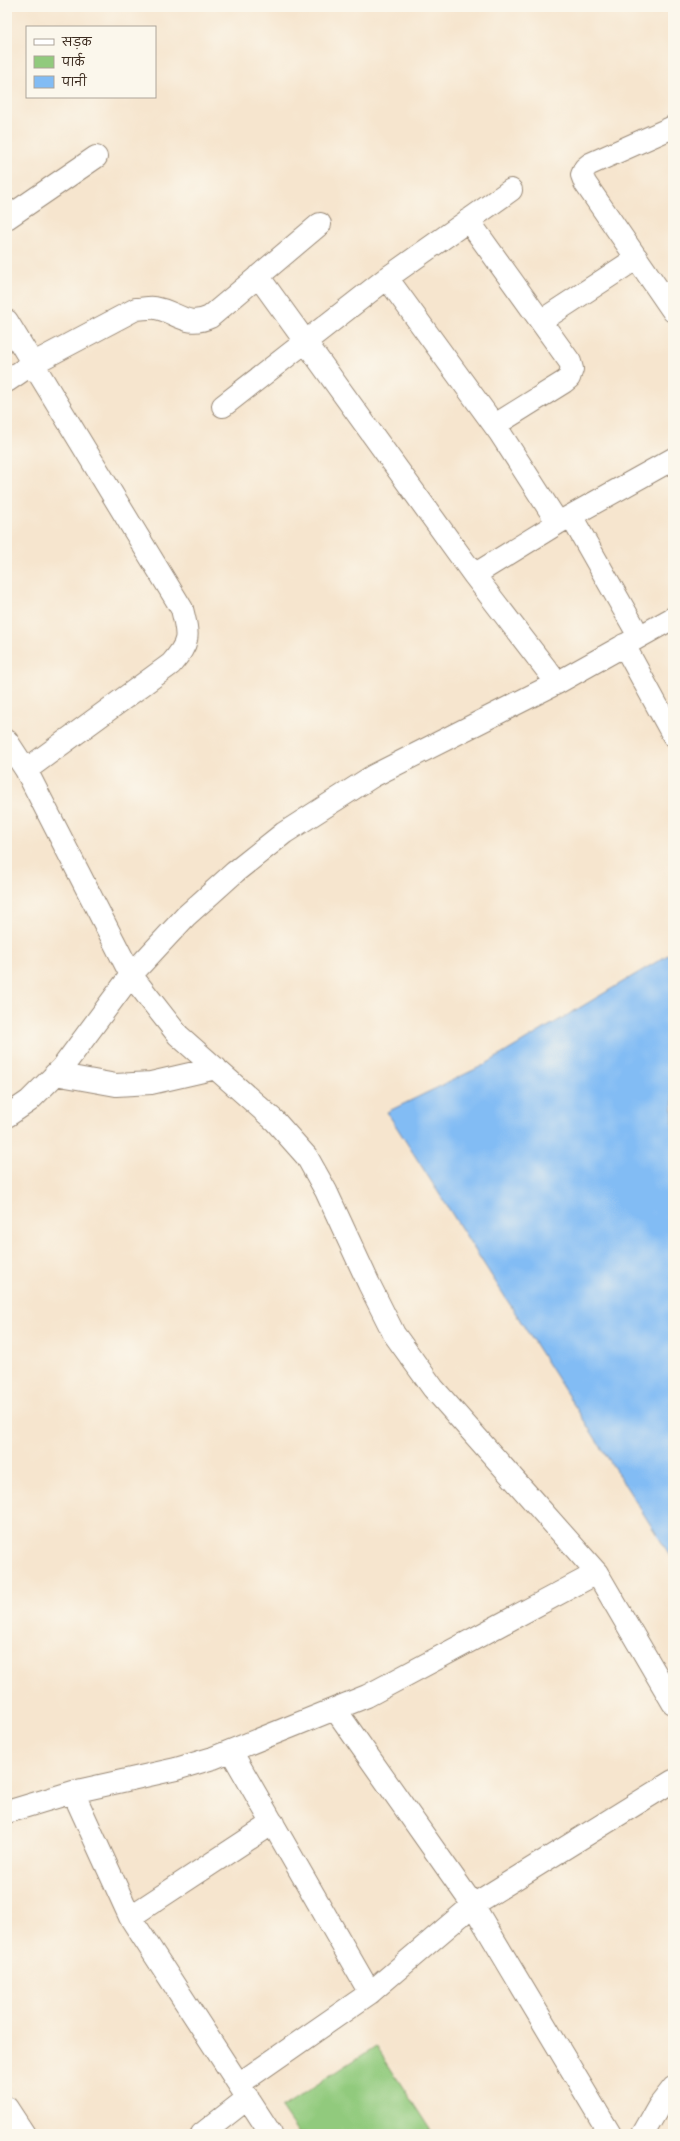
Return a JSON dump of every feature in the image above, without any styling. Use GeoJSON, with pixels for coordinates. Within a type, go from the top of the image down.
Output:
{"type":"FeatureCollection","features":[{"type":"Feature","properties":{"kind":"street"},"geometry":{"type":"LineString","coordinates":[[673,127],[590,164],[585,168],[582,175],[585,183],[673,311]]}},
{"type":"Feature","properties":{"kind":"street"},"geometry":{"type":"LineString","coordinates":[[7,218],[96,157]]}},
{"type":"Feature","properties":{"kind":"street"},"geometry":{"type":"LineString","coordinates":[[223,406],[387,278],[511,190]]}},
{"type":"Feature","properties":{"kind":"street"},"geometry":{"type":"LineString","coordinates":[[468,220],[570,362],[572,369],[571,374],[564,382],[495,425]]}},
{"type":"Feature","properties":{"kind":"street"},"geometry":{"type":"LineString","coordinates":[[7,381],[32,364],[136,309],[153,307],[181,316],[190,322],[202,321],[210,317],[320,224]]}},
{"type":"Feature","properties":{"kind":"street"},"geometry":{"type":"LineString","coordinates":[[541,322],[637,258]]}},
{"type":"Feature","properties":{"kind":"street"},"geometry":{"type":"LineString","coordinates":[[258,276],[474,575],[556,682]]}},
{"type":"Feature","properties":{"kind":"street"},"geometry":{"type":"LineString","coordinates":[[387,278],[495,425],[530,478],[564,520],[632,641],[673,735]]}},
{"type":"Feature","properties":{"kind":"street"},"geometry":{"type":"LineString","coordinates":[[7,322],[182,609],[188,634],[183,650],[171,664],[26,770]]}},
{"type":"Feature","properties":{"kind":"street"},"geometry":{"type":"LineString","coordinates":[[474,575],[564,520],[673,459]]}},
{"type":"Feature","properties":{"kind":"street"},"geometry":{"type":"LineString","coordinates":[[7,1116],[29,1101],[56,1074],[91,1030],[131,975],[186,916],[235,872],[284,833],[373,776],[556,682],[673,618]]}},
{"type":"Feature","properties":{"kind":"street"},"geometry":{"type":"LineString","coordinates":[[7,741],[26,770],[131,975],[178,1035],[275,1121],[307,1157],[326,1191],[394,1334],[433,1388],[597,1573],[673,1703]]}},
{"type":"Feature","properties":{"kind":"street"},"geometry":{"type":"LineString","coordinates":[[56,1074],[116,1085],[151,1082],[216,1068]]}},
{"type":"Feature","properties":{"kind":"street"},"geometry":{"type":"LineString","coordinates":[[7,1812],[73,1792],[176,1769],[231,1751],[335,1709],[367,1696],[597,1573]]}},
{"type":"Feature","properties":{"kind":"street"},"geometry":{"type":"LineString","coordinates":[[335,1709],[473,1905],[610,2134]]}},
{"type":"Feature","properties":{"kind":"street"},"geometry":{"type":"LineString","coordinates":[[231,1751],[370,1993]]}},
{"type":"Feature","properties":{"kind":"street"},"geometry":{"type":"LineString","coordinates":[[202,2134],[243,2091],[370,1993],[473,1905],[673,1781]]}},
{"type":"Feature","properties":{"kind":"street"},"geometry":{"type":"LineString","coordinates":[[73,1792],[130,1917],[271,2134]]}},
{"type":"Feature","properties":{"kind":"street"},"geometry":{"type":"LineString","coordinates":[[130,1917],[273,1823]]}},
{"type":"Feature","properties":{"kind":"street"},"geometry":{"type":"LineString","coordinates":[[643,2134],[659,2106],[673,2088]]}},
{"type":"Feature","properties":{"kind":"street"},"geometry":{"type":"LineString","coordinates":[[7,2108],[24,2134]]}},
{"type":"Feature","properties":{"kind":"green space"},"geometry":{"type":"Polygon","coordinates":[[[376,2046],[433,2134],[299,2134],[281,2108],[376,2046]]]}},
{"type":"Feature","properties":{"kind":"water"},"geometry":{"type":"Polygon","coordinates":[[[673,952],[673,1560],[387,1112],[484,1065],[673,952]]]}}]}
